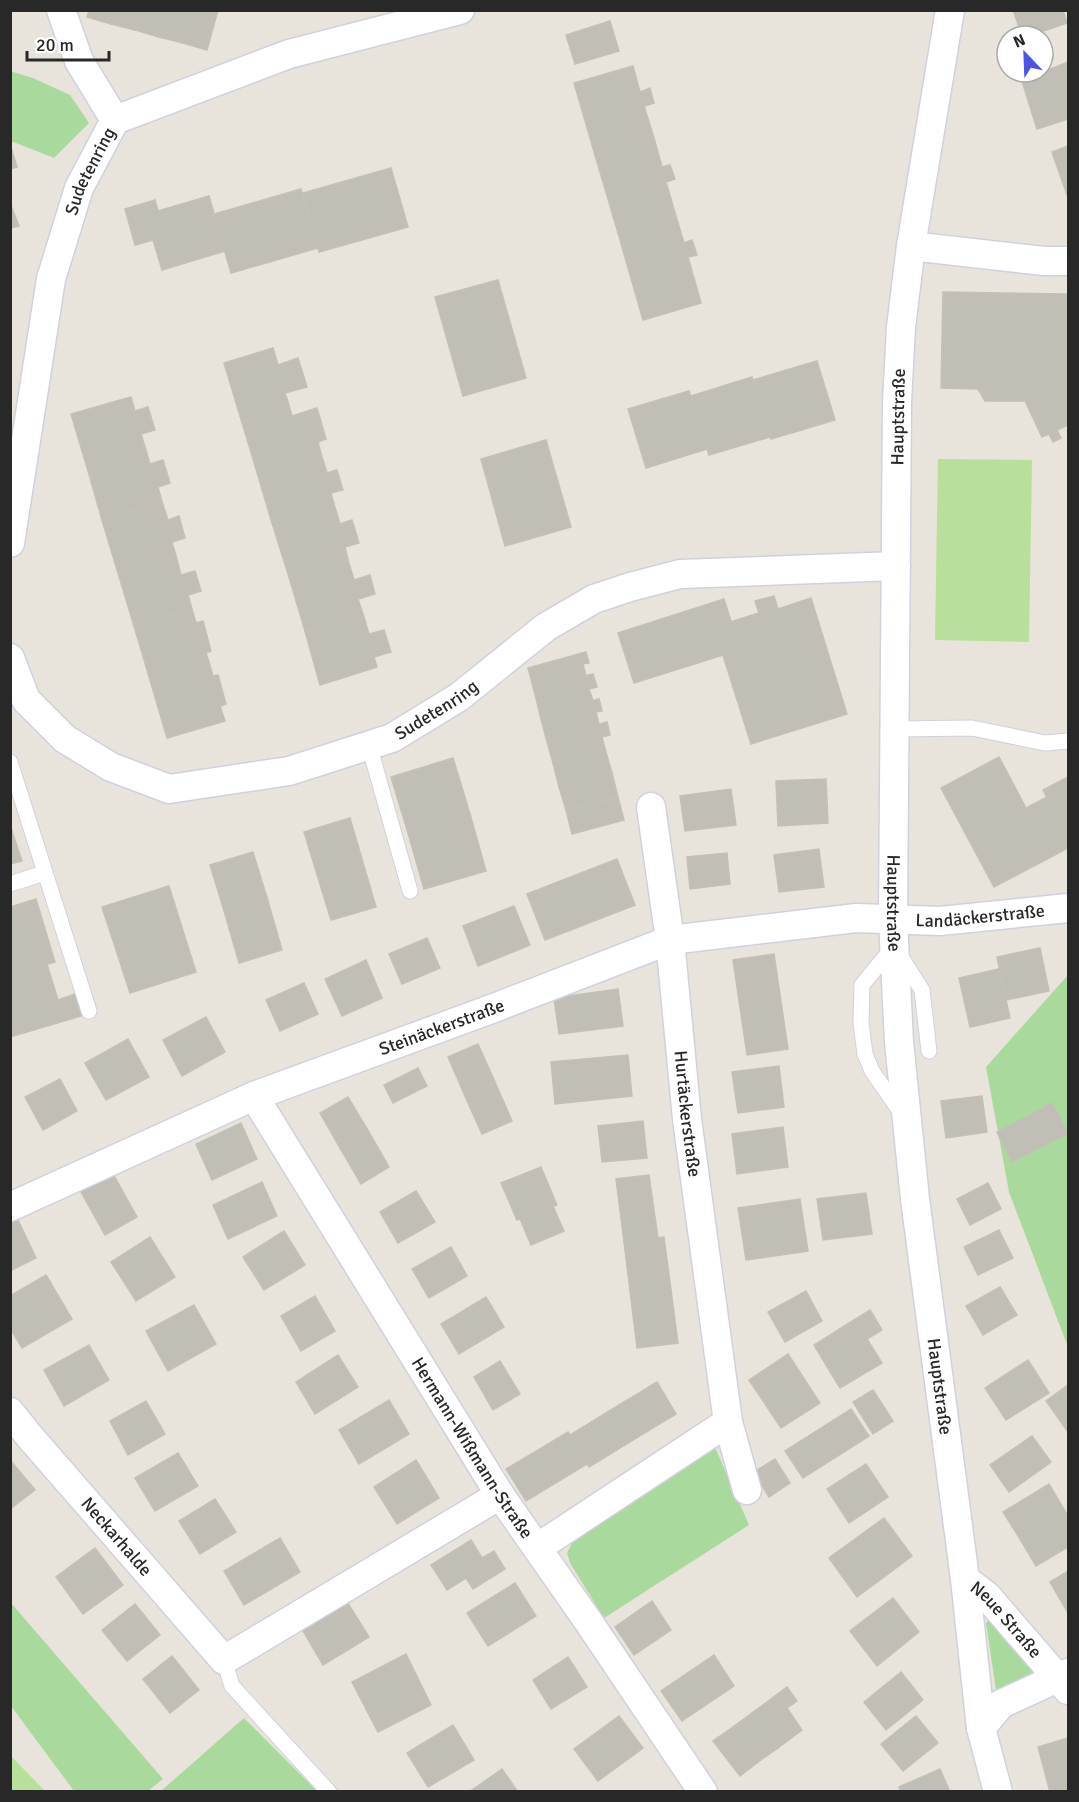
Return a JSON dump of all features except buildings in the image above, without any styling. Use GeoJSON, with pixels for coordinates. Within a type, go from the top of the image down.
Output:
{"type":"FeatureCollection","features":[{"type":"Feature","properties":{"kind":"street"},"geometry":{"type":"LineString","coordinates":[[61,10],[79,61],[115,120]]}},
{"type":"Feature","properties":{"kind":"street","name":"Sudetenring"},"geometry":{"type":"LineString","coordinates":[[10,543],[51,279],[80,188],[115,120],[289,54],[460,10]]}},
{"type":"Feature","properties":{"kind":"street","name":"Hauptstraße"},"geometry":{"type":"LineString","coordinates":[[950,10],[900,327],[897,402],[894,933],[899,1042],[915,1199],[981,1728],[998,1791]]}},
{"type":"Feature","properties":{"kind":"street"},"geometry":{"type":"LineString","coordinates":[[911,246],[1044,261],[1068,261]]}},
{"type":"Feature","properties":{"kind":"street","name":"Sudetenring"},"geometry":{"type":"LineString","coordinates":[[10,658],[18,702],[64,739],[111,767],[169,789],[290,771],[392,738],[459,697],[546,627],[603,596],[680,574],[896,566]]}},
{"type":"Feature","properties":{"kind":"street","name":"Hurtäckerstraße"},"geometry":{"type":"LineString","coordinates":[[651,807],[670,940],[687,1119],[728,1422],[747,1490]]}},
{"type":"Feature","properties":{"kind":"street","name":"Landäckerstraße"},"geometry":{"type":"LineString","coordinates":[[894,933],[940,921],[1068,908]]}},
{"type":"Feature","properties":{"kind":"street","name":"Steinäckerstraße"},"geometry":{"type":"LineString","coordinates":[[10,1207],[254,1096],[494,1008],[670,940],[856,918],[894,933]]}},
{"type":"Feature","properties":{"kind":"street","name":"Hermann-Wißmann-Straße"},"geometry":{"type":"LineString","coordinates":[[254,1096],[500,1495],[703,1791]]}},
{"type":"Feature","properties":{"kind":"street","name":"Neckarhalde"},"geometry":{"type":"LineString","coordinates":[[10,1412],[224,1660]]}},
{"type":"Feature","properties":{"kind":"street"},"geometry":{"type":"LineString","coordinates":[[537,1548],[728,1422]]}},
{"type":"Feature","properties":{"kind":"street"},"geometry":{"type":"LineString","coordinates":[[224,1660],[500,1495]]}},
{"type":"Feature","properties":{"kind":"street","name":"Neue Straße"},"geometry":{"type":"LineString","coordinates":[[964,1579],[987,1596],[1066,1681]]}},
{"type":"Feature","properties":{"kind":"street"},"geometry":{"type":"LineString","coordinates":[[981,1728],[1001,1704],[1066,1681]]}},
{"type":"Feature","properties":{"kind":"lane"},"geometry":{"type":"LineString","coordinates":[[895,729],[972,728],[1045,743],[1068,741]]}},
{"type":"Feature","properties":{"kind":"lane"},"geometry":{"type":"LineString","coordinates":[[369,745],[410,891]]}},
{"type":"Feature","properties":{"kind":"lane"},"geometry":{"type":"LineString","coordinates":[[10,762],[89,1011]]}},
{"type":"Feature","properties":{"kind":"lane"},"geometry":{"type":"LineString","coordinates":[[10,884],[44,873]]}},
{"type":"Feature","properties":{"kind":"lane"},"geometry":{"type":"LineString","coordinates":[[894,933],[922,990],[929,1051]]}},
{"type":"Feature","properties":{"kind":"lane","name":"Neckarhalde"},"geometry":{"type":"LineString","coordinates":[[224,1660],[232,1686],[329,1791]]}},
{"type":"Feature","properties":{"kind":"green space"},"geometry":{"type":"Polygon","coordinates":[[[10,71],[33,78],[70,95],[89,123],[54,158],[11,141],[10,71]]]}},
{"type":"Feature","properties":{"kind":"green space"},"geometry":{"type":"Polygon","coordinates":[[[938,459],[1032,460],[1029,642],[935,640],[938,459]]]}},
{"type":"Feature","properties":{"kind":"green space"},"geometry":{"type":"Polygon","coordinates":[[[1068,975],[1068,1347],[1009,1192],[986,1067],[1068,975]]]}},
{"type":"Feature","properties":{"kind":"green space"},"geometry":{"type":"Polygon","coordinates":[[[714,1445],[749,1525],[604,1618],[570,1563],[567,1553],[573,1541],[714,1445]]]}},
{"type":"Feature","properties":{"kind":"green space"},"geometry":{"type":"Polygon","coordinates":[[[11,1603],[163,1779],[148,1791],[74,1791],[11,1706],[11,1603]]]}},
{"type":"Feature","properties":{"kind":"green space"},"geometry":{"type":"Polygon","coordinates":[[[989,1619],[1039,1673],[996,1690],[986,1623],[989,1619]]]}},
{"type":"Feature","properties":{"kind":"green space"},"geometry":{"type":"Polygon","coordinates":[[[244,1718],[317,1791],[161,1791],[244,1718]]]}},
{"type":"Feature","properties":{"kind":"green space"},"geometry":{"type":"Polygon","coordinates":[[[11,1756],[45,1791],[11,1791],[11,1756]]]}}]}
